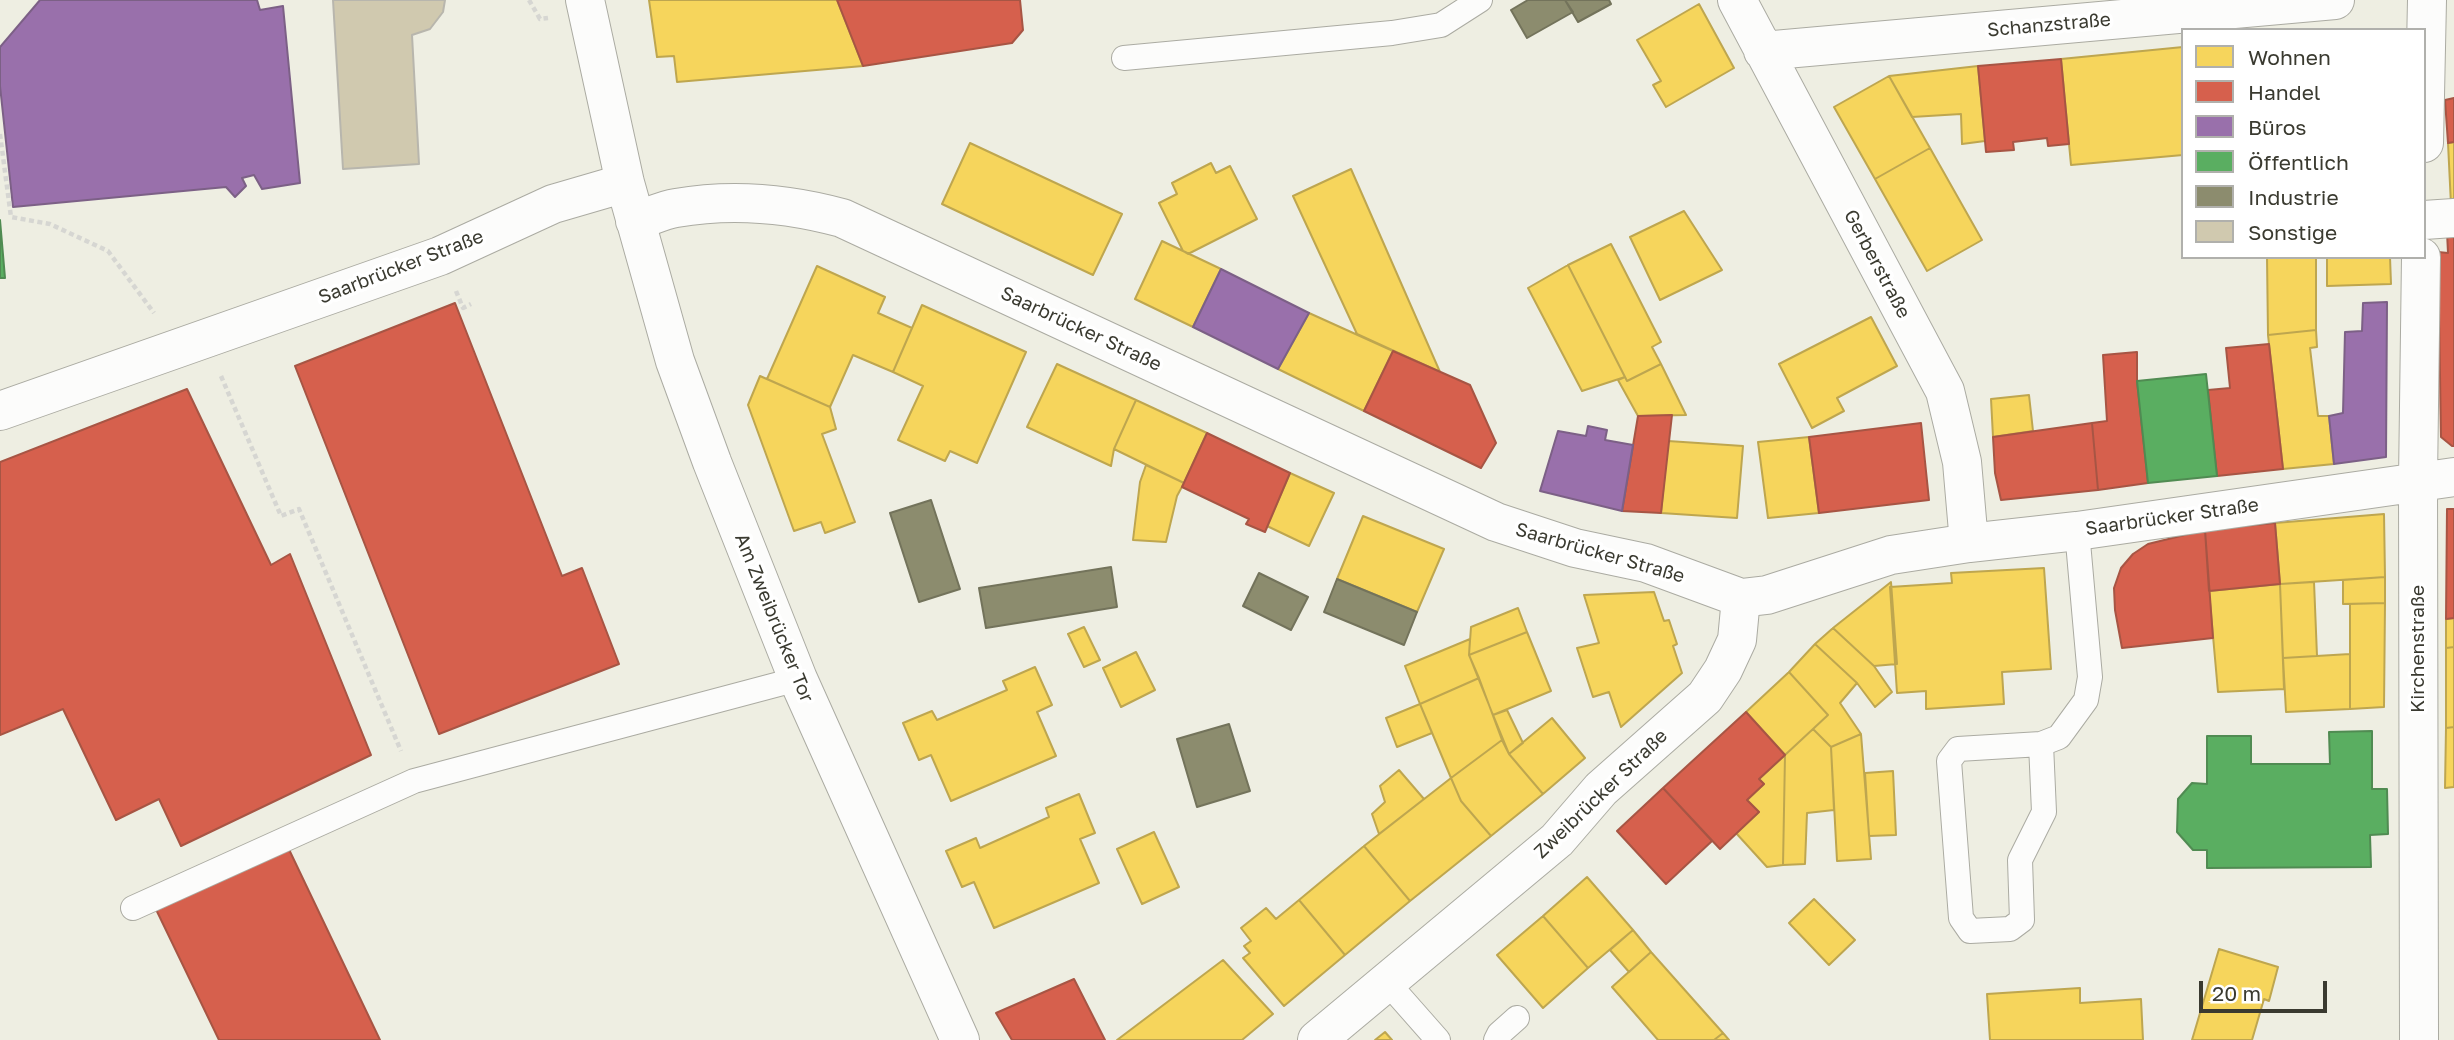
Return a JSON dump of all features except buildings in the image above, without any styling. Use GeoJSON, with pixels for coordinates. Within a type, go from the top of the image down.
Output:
{"type":"FeatureCollection","features":[{"type":"Feature","properties":{"kind":"street"},"geometry":{"type":"LineString","coordinates":[[585,0],[625,183]]}},
{"type":"Feature","properties":{"kind":"street","name":"Gerberstraße"},"geometry":{"type":"LineString","coordinates":[[1737,0],[1945,391],[1962,462],[1969,543]]}},
{"type":"Feature","properties":{"kind":"street","name":"Schanzstraße"},"geometry":{"type":"LineString","coordinates":[[1763,51],[2335,0]]}},
{"type":"Feature","properties":{"kind":"street"},"geometry":{"type":"LineString","coordinates":[[2426,134],[2441,69],[2427,0]]}},
{"type":"Feature","properties":{"kind":"street","name":"Am Zweibrücker Tor"},"geometry":{"type":"LineString","coordinates":[[625,183],[675,361],[712,462],[798,679],[960,1040]]}},
{"type":"Feature","properties":{"kind":"street","name":"Saarbrücker Straße"},"geometry":{"type":"LineString","coordinates":[[0,411],[440,256],[553,204],[625,183]]}},
{"type":"Feature","properties":{"kind":"street","name":"Saarbrücker Straße"},"geometry":{"type":"LineString","coordinates":[[635,221],[675,208],[749,202],[802,207],[842,218],[1496,522],[1575,548],[1646,563],[1741,598],[1767,595],[1891,555],[2436,479]]}},
{"type":"Feature","properties":{"kind":"street"},"geometry":{"type":"LineString","coordinates":[[2426,220],[2454,218]]}},
{"type":"Feature","properties":{"kind":"street","name":"Kirchenstraße"},"geometry":{"type":"LineString","coordinates":[[2419,1040],[2436,479],[2421,259]]}},
{"type":"Feature","properties":{"kind":"street","name":"Zweibrücker Straße"},"geometry":{"type":"LineString","coordinates":[[1317,1040],[1557,840],[1601,789],[1704,697],[1723,670],[1737,640],[1741,598]]}},
{"type":"Feature","properties":{"kind":"lane"},"geometry":{"type":"LineString","coordinates":[[1124,58],[1441,25],[1480,0]]}},
{"type":"Feature","properties":{"kind":"lane"},"geometry":{"type":"LineString","coordinates":[[2040,744],[2044,811],[2020,860],[2022,920],[2010,929],[1970,931],[1961,918],[1949,761],[1958,749],[2040,744],[2059,737],[2086,700],[2090,677],[2077,531]]}},
{"type":"Feature","properties":{"kind":"lane"},"geometry":{"type":"LineString","coordinates":[[133,908],[414,781],[798,679]]}},
{"type":"Feature","properties":{"kind":"lane"},"geometry":{"type":"LineString","coordinates":[[1386,981],[1438,1040]]}},
{"type":"Feature","properties":{"kind":"lane"},"geometry":{"type":"LineString","coordinates":[[1496,1040],[1517,1018]]}},
{"type":"Feature","properties":{"kind":"path"},"geometry":{"type":"LineString","coordinates":[[0,134],[11,217],[50,224],[108,251],[192,343],[281,516],[299,509],[414,781]]}},
{"type":"Feature","properties":{"kind":"path"},"geometry":{"type":"LineString","coordinates":[[458,296],[463,307],[471,304]]}}]}
